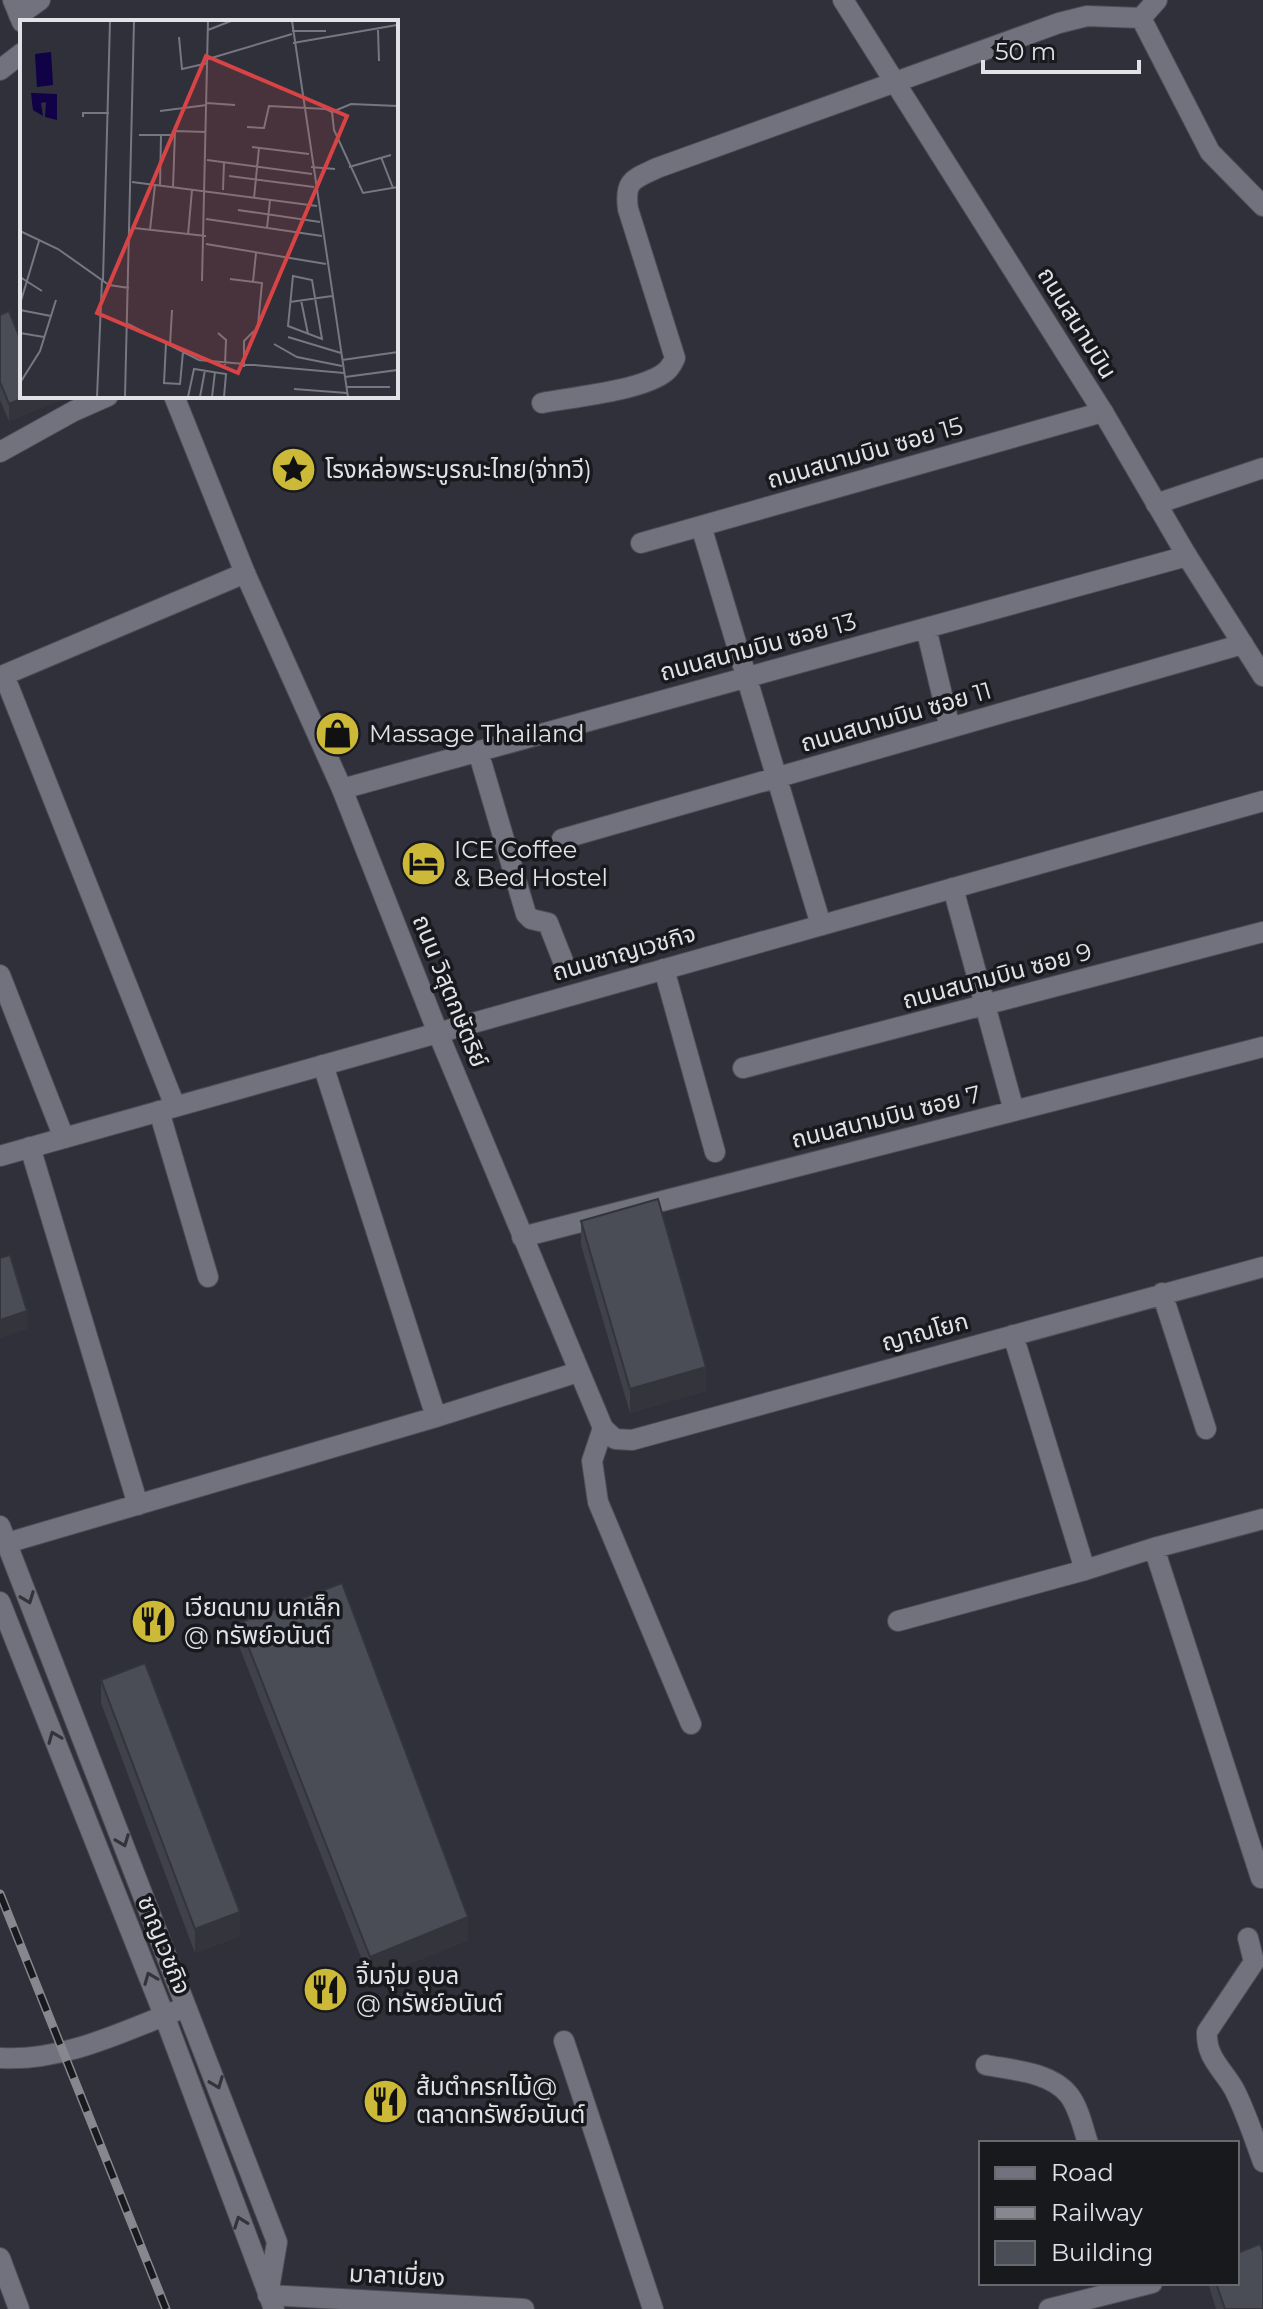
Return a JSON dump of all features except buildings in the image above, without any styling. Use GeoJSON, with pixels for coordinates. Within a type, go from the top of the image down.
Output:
{"type":"FeatureCollection","features":[{"type":"Feature","properties":{"kind":"street"},"geometry":{"type":"LineString","coordinates":[[18,12],[40,0]]}},
{"type":"Feature","properties":{"kind":"street","name":"ถนนสนามบิน"},"geometry":{"type":"LineString","coordinates":[[843,0],[1103,412],[1187,556],[1263,676]]}},
{"type":"Feature","properties":{"kind":"street"},"geometry":{"type":"LineString","coordinates":[[1141,18],[1157,0]]}},
{"type":"Feature","properties":{"kind":"street"},"geometry":{"type":"LineString","coordinates":[[542,403],[643,382],[663,375],[675,358],[628,209],[628,186],[637,178],[657,168],[1059,23],[1087,16],[1141,18]]}},
{"type":"Feature","properties":{"kind":"street"},"geometry":{"type":"LineString","coordinates":[[1141,18],[1210,152],[1263,206]]}},
{"type":"Feature","properties":{"kind":"street"},"geometry":{"type":"LineString","coordinates":[[0,70],[20,55]]}},
{"type":"Feature","properties":{"kind":"street"},"geometry":{"type":"LineString","coordinates":[[0,452],[104,398]]}},
{"type":"Feature","properties":{"kind":"street","name":"ถนน วิสุตกษัตริย์"},"geometry":{"type":"LineString","coordinates":[[175,398],[245,573],[342,789],[438,1033],[603,1428]]}},
{"type":"Feature","properties":{"kind":"street","name":"ถนนสนามบิน ซอย 15"},"geometry":{"type":"LineString","coordinates":[[641,543],[1103,412]]}},
{"type":"Feature","properties":{"kind":"street"},"geometry":{"type":"LineString","coordinates":[[1156,504],[1263,468]]}},
{"type":"Feature","properties":{"kind":"street"},"geometry":{"type":"LineString","coordinates":[[701,526],[821,925]]}},
{"type":"Feature","properties":{"kind":"street","name":"ถนนสนามบิน ซอย 13"},"geometry":{"type":"LineString","coordinates":[[342,789],[1187,556]]}},
{"type":"Feature","properties":{"kind":"street"},"geometry":{"type":"LineString","coordinates":[[208,1277],[167,1109],[7,704],[4,675],[245,573]]}},
{"type":"Feature","properties":{"kind":"street"},"geometry":{"type":"LineString","coordinates":[[926,628],[950,728]]}},
{"type":"Feature","properties":{"kind":"street","name":"ถนนสนามบิน ซอย 11"},"geometry":{"type":"LineString","coordinates":[[562,839],[1243,644]]}},
{"type":"Feature","properties":{"kind":"street"},"geometry":{"type":"LineString","coordinates":[[478,751],[526,914],[531,919],[548,923],[563,961]]}},
{"type":"Feature","properties":{"kind":"street","name":"ถนนชาญเวชกิจ"},"geometry":{"type":"LineString","coordinates":[[0,1156],[1263,801]]}},
{"type":"Feature","properties":{"kind":"street"},"geometry":{"type":"LineString","coordinates":[[953,888],[1014,1111]]}},
{"type":"Feature","properties":{"kind":"street","name":"ถนนสนามบิน ซอย 9"},"geometry":{"type":"LineString","coordinates":[[743,1068],[1263,932]]}},
{"type":"Feature","properties":{"kind":"street"},"geometry":{"type":"LineString","coordinates":[[664,969],[715,1152]]}},
{"type":"Feature","properties":{"kind":"street"},"geometry":{"type":"LineString","coordinates":[[0,975],[64,1138]]}},
{"type":"Feature","properties":{"kind":"street","name":"ถนนสนามบิน ซอย 7"},"geometry":{"type":"LineString","coordinates":[[522,1237],[1263,1047]]}},
{"type":"Feature","properties":{"kind":"street"},"geometry":{"type":"LineString","coordinates":[[323,1065],[436,1417]]}},
{"type":"Feature","properties":{"kind":"street"},"geometry":{"type":"LineString","coordinates":[[30,1147],[138,1505]]}},
{"type":"Feature","properties":{"kind":"street","name":"ญาณโยก"},"geometry":{"type":"LineString","coordinates":[[603,1428],[615,1439],[632,1440],[1263,1267]]}},
{"type":"Feature","properties":{"kind":"street"},"geometry":{"type":"LineString","coordinates":[[1162,1293],[1206,1429]]}},
{"type":"Feature","properties":{"kind":"street"},"geometry":{"type":"LineString","coordinates":[[1013,1335],[1085,1570]]}},
{"type":"Feature","properties":{"kind":"street"},"geometry":{"type":"LineString","coordinates":[[271,2302],[277,2242],[3,1535],[138,1505],[578,1372]]}},
{"type":"Feature","properties":{"kind":"street"},"geometry":{"type":"LineString","coordinates":[[603,1428],[592,1461],[598,1502],[691,1724]]}},
{"type":"Feature","properties":{"kind":"street"},"geometry":{"type":"LineString","coordinates":[[898,1621],[1263,1519]]}},
{"type":"Feature","properties":{"kind":"street"},"geometry":{"type":"LineString","coordinates":[[1154,1548],[1261,1878]]}},
{"type":"Feature","properties":{"kind":"street","name":"ชาญเวชกิจ"},"geometry":{"type":"LineString","coordinates":[[0,1602],[164,2015],[271,2302]]}},
{"type":"Feature","properties":{"kind":"street"},"geometry":{"type":"LineString","coordinates":[[1248,1938],[1254,1962],[1207,2032],[1207,2045],[1214,2063],[1233,2087],[1263,2162]]}},
{"type":"Feature","properties":{"kind":"street"},"geometry":{"type":"LineString","coordinates":[[0,2058],[26,2060],[63,2053],[187,2006]]}},
{"type":"Feature","properties":{"kind":"street"},"geometry":{"type":"LineString","coordinates":[[564,2041],[653,2309]]}},
{"type":"Feature","properties":{"kind":"street"},"geometry":{"type":"LineString","coordinates":[[986,2065],[1030,2073],[1058,2085],[1070,2096],[1087,2141]]}},
{"type":"Feature","properties":{"kind":"street"},"geometry":{"type":"LineString","coordinates":[[0,2258],[19,2309]]}},
{"type":"Feature","properties":{"kind":"street"},"geometry":{"type":"LineString","coordinates":[[1049,2309],[1139,2285]]}},
{"type":"Feature","properties":{"kind":"street","name":"มาลาเบี่ยง"},"geometry":{"type":"LineString","coordinates":[[271,2302],[524,2309]]}},
{"type":"Feature","properties":{"kind":"railway"},"geometry":{"type":"LineString","coordinates":[[0,1894],[166,2309]]}},
{"type":"Feature","properties":{"kind":"place","name":"โรงหล่อพระบูรณะไทย(จ่าทวี)"},"geometry":{"type":"Point","coordinates":[294,470]}},
{"type":"Feature","properties":{"kind":"place","name":"Massage Thailand"},"geometry":{"type":"Point","coordinates":[338,734]}},
{"type":"Feature","properties":{"kind":"place","name":"ICE Coffee & Bed Hostel"},"geometry":{"type":"Point","coordinates":[423,864]}},
{"type":"Feature","properties":{"kind":"place","name":"เวียดนาม นกเล็ก @ ทรัพย์อนันต์"},"geometry":{"type":"Point","coordinates":[153,1622]}},
{"type":"Feature","properties":{"kind":"place","name":"จิ้มจุ่ม อุบล @ ทรัพย์อนันต์"},"geometry":{"type":"Point","coordinates":[325,1990]}},
{"type":"Feature","properties":{"kind":"place","name":"ส้มตำครกไม้@ ตลาดทรัพย์อนันต์"},"geometry":{"type":"Point","coordinates":[385,2101]}}]}
